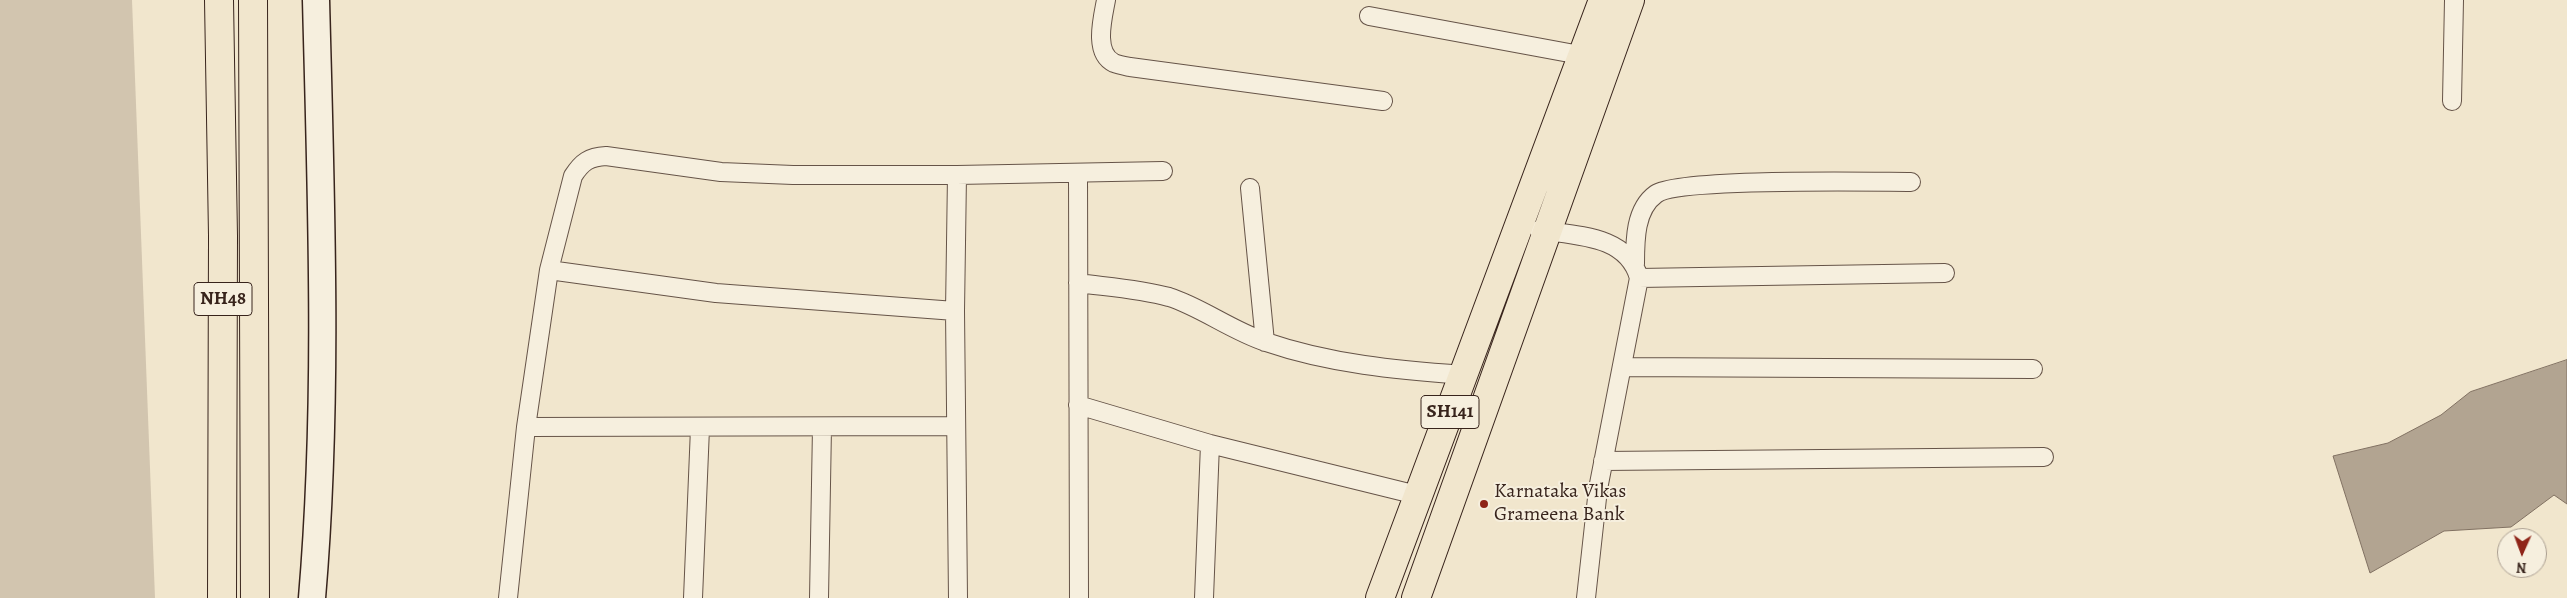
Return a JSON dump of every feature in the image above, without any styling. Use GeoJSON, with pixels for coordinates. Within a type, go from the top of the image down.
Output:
{"type":"FeatureCollection","features":[{"type":"Feature","properties":{"kind":"main road","name":"NH48"},"geometry":{"type":"LineString","coordinates":[[220,0],[223,236],[222,598]]}},
{"type":"Feature","properties":{"kind":"main road","name":"NH48"},"geometry":{"type":"LineString","coordinates":[[253,0],[255,598]]}},
{"type":"Feature","properties":{"kind":"main road"},"geometry":{"type":"LineString","coordinates":[[1519,227],[1580,56],[1603,0]]}},
{"type":"Feature","properties":{"kind":"main road"},"geometry":{"type":"LineString","coordinates":[[1416,598],[1549,232],[1630,0]]}},
{"type":"Feature","properties":{"kind":"main road","name":"SH141"},"geometry":{"type":"LineString","coordinates":[[1380,598],[1519,227]]}},
{"type":"Feature","properties":{"kind":"street"},"geometry":{"type":"LineString","coordinates":[[312,598],[321,450],[323,276],[316,0]]}},
{"type":"Feature","properties":{"kind":"street"},"geometry":{"type":"LineString","coordinates":[[1106,0],[1102,41],[1104,53],[1112,62],[1138,68],[1383,101]]}},
{"type":"Feature","properties":{"kind":"street"},"geometry":{"type":"LineString","coordinates":[[2452,101],[2454,0]]}},
{"type":"Feature","properties":{"kind":"street"},"geometry":{"type":"LineString","coordinates":[[1369,16],[1580,56]]}},
{"type":"Feature","properties":{"kind":"street"},"geometry":{"type":"LineString","coordinates":[[508,598],[526,427],[549,270],[573,176],[581,164],[591,157],[625,157],[721,172],[793,175],[957,176],[1164,171]]}},
{"type":"Feature","properties":{"kind":"street"},"geometry":{"type":"LineString","coordinates":[[1078,174],[1079,598]]}},
{"type":"Feature","properties":{"kind":"street"},"geometry":{"type":"LineString","coordinates":[[957,176],[955,311],[958,598]]}},
{"type":"Feature","properties":{"kind":"street"},"geometry":{"type":"LineString","coordinates":[[1586,598],[1598,489],[1622,366],[1637,271],[1637,226],[1647,204],[1657,193],[1669,189],[1716,184],[1911,182]]}},
{"type":"Feature","properties":{"kind":"street"},"geometry":{"type":"LineString","coordinates":[[1250,188],[1265,342]]}},
{"type":"Feature","properties":{"kind":"street"},"geometry":{"type":"LineString","coordinates":[[1519,227],[1602,240],[1623,251],[1637,271]]}},
{"type":"Feature","properties":{"kind":"street"},"geometry":{"type":"LineString","coordinates":[[549,270],[716,293],[955,311]]}},
{"type":"Feature","properties":{"kind":"street"},"geometry":{"type":"LineString","coordinates":[[1637,271],[1945,273]]}},
{"type":"Feature","properties":{"kind":"street"},"geometry":{"type":"LineString","coordinates":[[1078,283],[1148,292],[1170,298],[1265,342],[1316,357],[1364,366],[1464,375]]}},
{"type":"Feature","properties":{"kind":"street"},"geometry":{"type":"LineString","coordinates":[[1622,366],[2033,369]]}},
{"type":"Feature","properties":{"kind":"street"},"geometry":{"type":"LineString","coordinates":[[1078,405],[1210,444],[1417,495]]}},
{"type":"Feature","properties":{"kind":"street"},"geometry":{"type":"LineString","coordinates":[[526,427],[822,428],[956,426]]}},
{"type":"Feature","properties":{"kind":"street"},"geometry":{"type":"LineString","coordinates":[[693,598],[700,428]]}},
{"type":"Feature","properties":{"kind":"street"},"geometry":{"type":"LineString","coordinates":[[819,598],[822,428]]}},
{"type":"Feature","properties":{"kind":"street"},"geometry":{"type":"LineString","coordinates":[[1204,598],[1210,444]]}},
{"type":"Feature","properties":{"kind":"street"},"geometry":{"type":"LineString","coordinates":[[1603,461],[2044,457]]}},
{"type":"Feature","properties":{"kind":"shaded area"},"geometry":{"type":"Polygon","coordinates":[[[0,0],[132,0],[155,598],[0,598],[0,0]]]}},
{"type":"Feature","properties":{"kind":"shaded area"},"geometry":{"type":"Polygon","coordinates":[[[2567,360],[2567,504],[2554,495],[2511,527],[2444,531],[2370,573],[2333,456],[2388,443],[2441,415],[2470,392],[2567,360]]]}},
{"type":"Feature","properties":{"kind":"place","name":"Karnataka Vikas Grameena Bank"},"geometry":{"type":"Point","coordinates":[1484,504]}}]}
